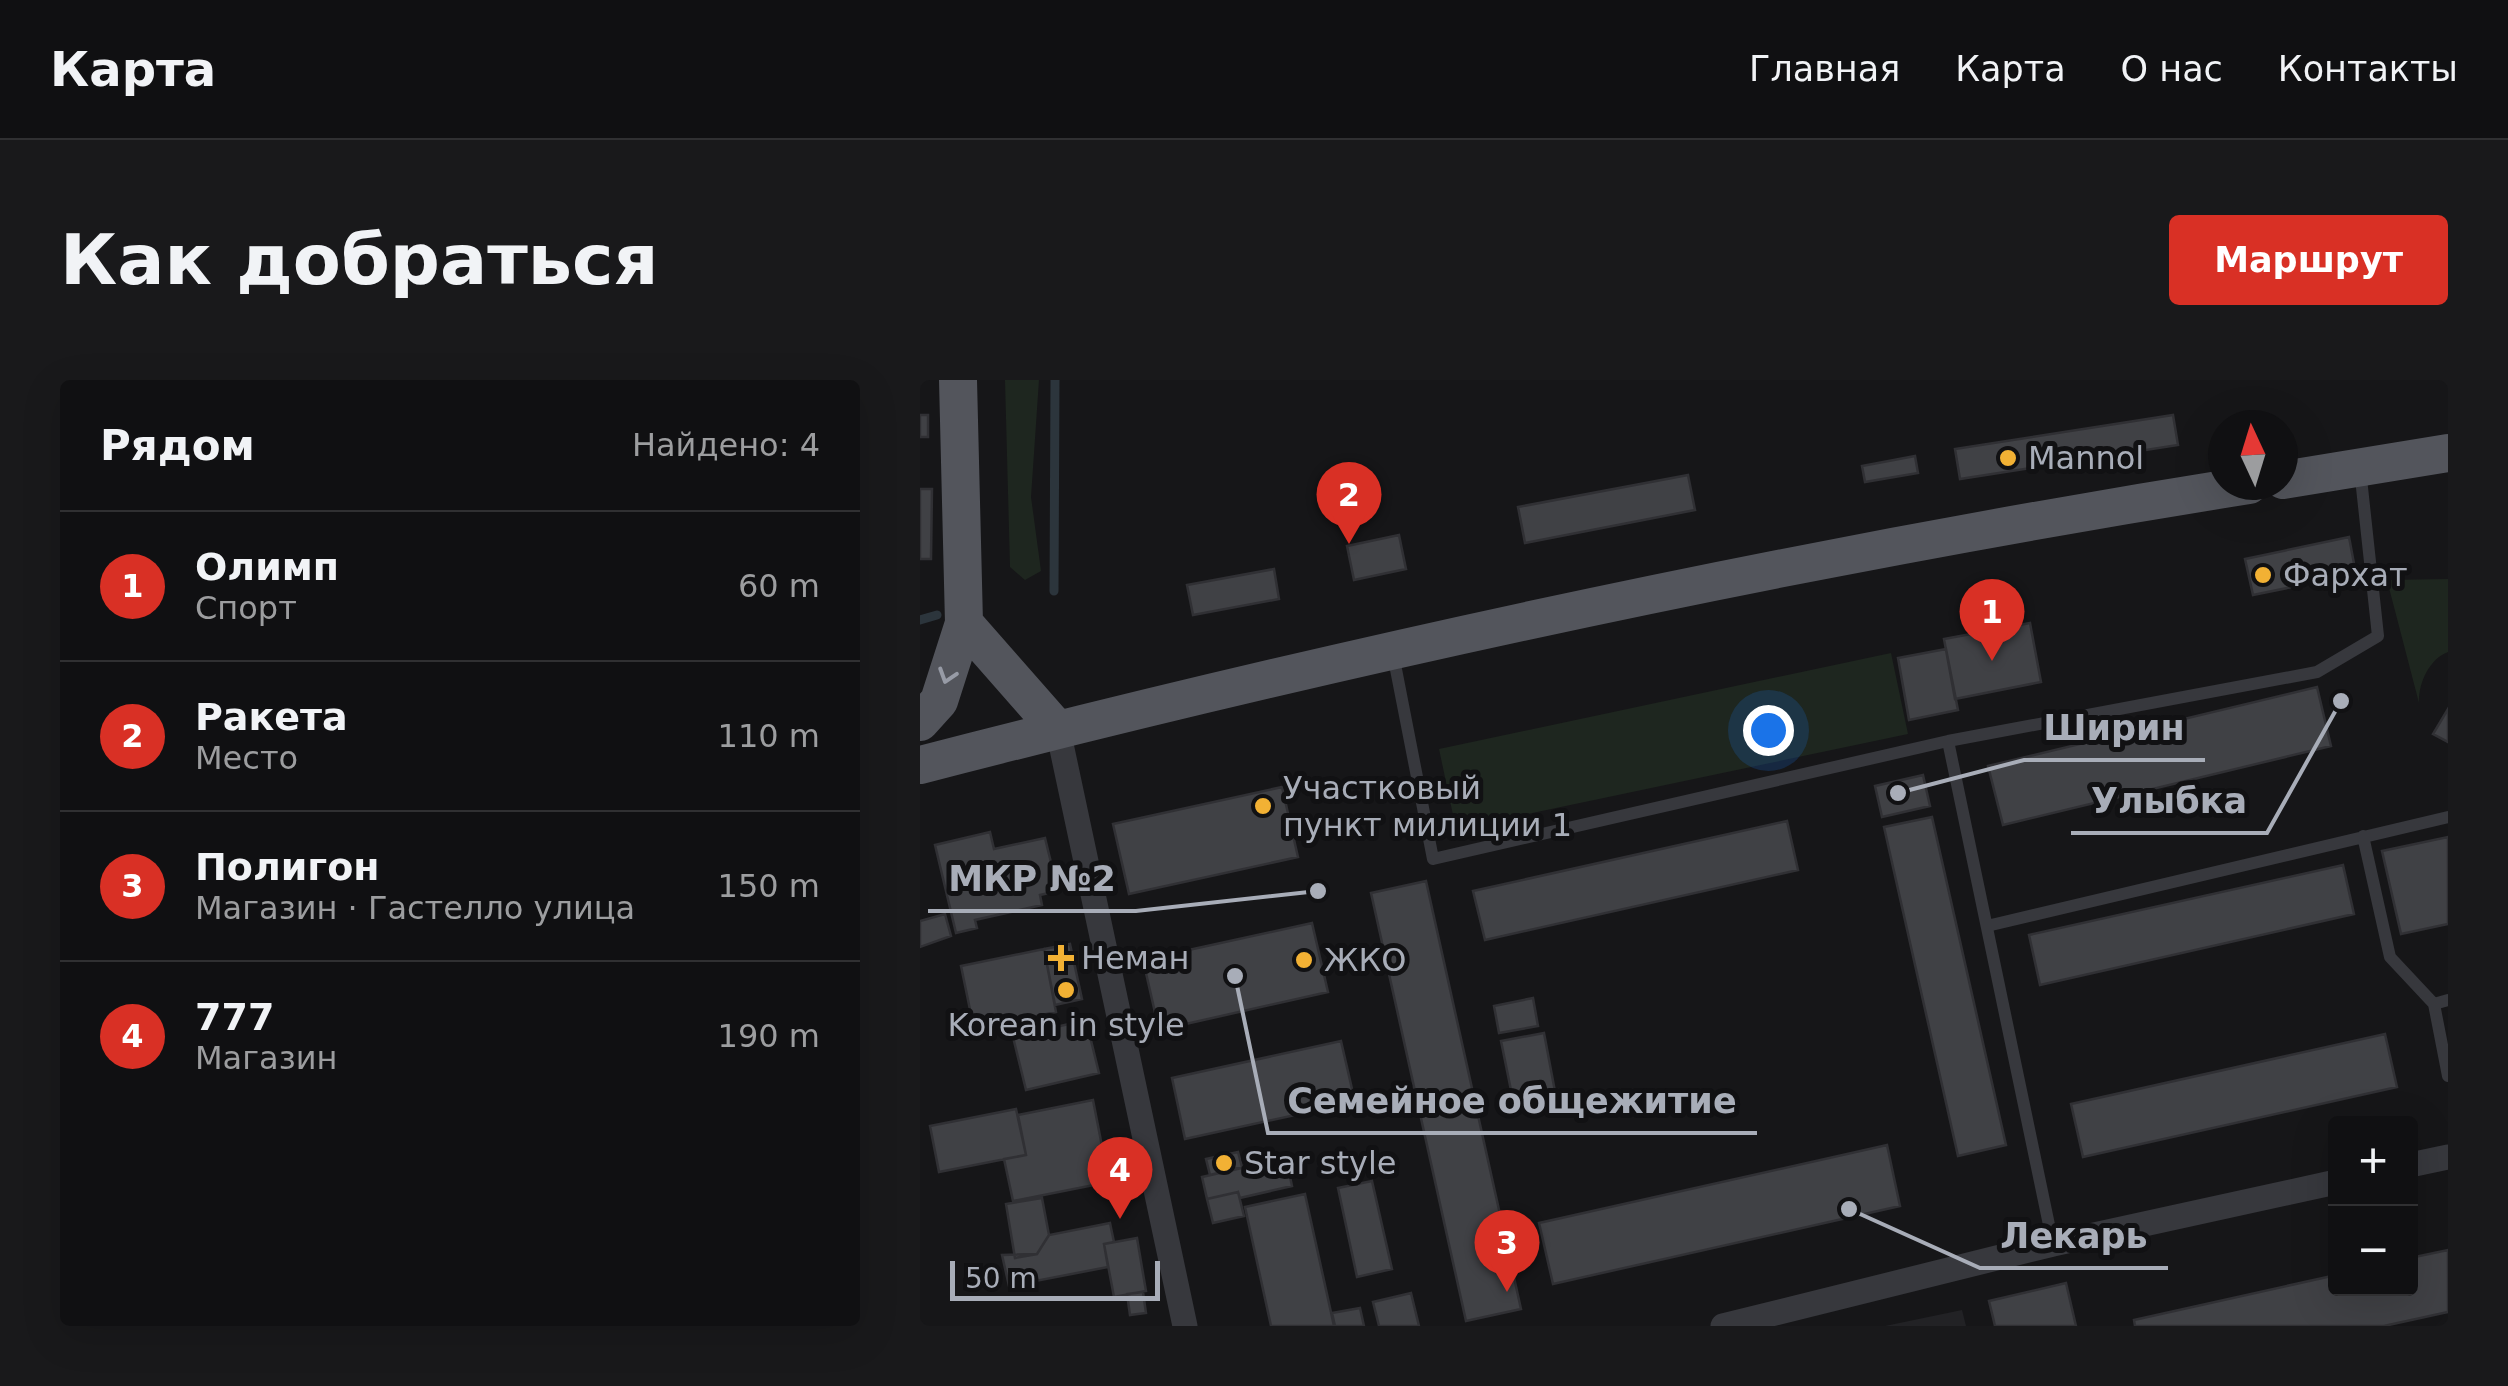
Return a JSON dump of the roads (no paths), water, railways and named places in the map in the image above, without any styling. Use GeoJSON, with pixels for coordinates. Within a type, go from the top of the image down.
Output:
{"type":"FeatureCollection","features":[{"type":"Feature","properties":{"kind":"main road"},"geometry":{"type":"LineString","coordinates":[[920,722],[939,702],[964,624],[958,380]]}},
{"type":"Feature","properties":{"kind":"main road"},"geometry":{"type":"LineString","coordinates":[[2298,478],[2448,453]]}},
{"type":"Feature","properties":{"kind":"main road"},"geometry":{"type":"LineString","coordinates":[[920,765],[1393,653],[1888,547],[2208,492]]}},
{"type":"Feature","properties":{"kind":"main road"},"geometry":{"type":"LineString","coordinates":[[964,624],[1058,730]]}},
{"type":"Feature","properties":{"kind":"street"},"geometry":{"type":"LineString","coordinates":[[1058,730],[1184,1326]]}},
{"type":"Feature","properties":{"kind":"street"},"geometry":{"type":"LineString","coordinates":[[2418,1163],[2448,1157]]}},
{"type":"Feature","properties":{"kind":"street"},"geometry":{"type":"LineString","coordinates":[[1722,1326],[2053,1244],[2328,1184]]}},
{"type":"Feature","properties":{"kind":"lane"},"geometry":{"type":"LineString","coordinates":[[1393,653],[1433,858],[1948,741],[2317,672],[2378,636],[2360,468]]}},
{"type":"Feature","properties":{"kind":"lane"},"geometry":{"type":"LineString","coordinates":[[1948,741],[2053,1244]]}},
{"type":"Feature","properties":{"kind":"lane"},"geometry":{"type":"LineString","coordinates":[[1987,926],[2448,816]]}},
{"type":"Feature","properties":{"kind":"lane"},"geometry":{"type":"LineString","coordinates":[[2364,836],[2390,957],[2441,1002],[2448,1076]]}},
{"type":"Feature","properties":{"kind":"waterway"},"geometry":{"type":"LineString","coordinates":[[1054,591],[1055,380]]}},
{"type":"Feature","properties":{"kind":"waterway"},"geometry":{"type":"LineString","coordinates":[[920,620],[937,615]]}},
{"type":"Feature","properties":{"kind":"place","name":"Mannol"},"geometry":{"type":"Point","coordinates":[2008,458]}},
{"type":"Feature","properties":{"kind":"place","name":"Ракета"},"geometry":{"type":"Point","coordinates":[1349,544]}},
{"type":"Feature","properties":{"kind":"place","name":"Фархат"},"geometry":{"type":"Point","coordinates":[2263,575]}},
{"type":"Feature","properties":{"kind":"place","name":"Олимп"},"geometry":{"type":"Point","coordinates":[1992,661]}},
{"type":"Feature","properties":{"kind":"place","name":"Улыбка"},"geometry":{"type":"Point","coordinates":[2341,701]}},
{"type":"Feature","properties":{"kind":"place","name":"Ширин"},"geometry":{"type":"Point","coordinates":[1898,793]}},
{"type":"Feature","properties":{"kind":"place","name":"Участковый пункт милиции 1"},"geometry":{"type":"Point","coordinates":[1263,806]}},
{"type":"Feature","properties":{"kind":"place","name":"МКР №2"},"geometry":{"type":"Point","coordinates":[1318,891]}},
{"type":"Feature","properties":{"kind":"place","name":"Неман"},"geometry":{"type":"Point","coordinates":[1061,958]}},
{"type":"Feature","properties":{"kind":"place","name":"ЖКО"},"geometry":{"type":"Point","coordinates":[1304,960]}},
{"type":"Feature","properties":{"kind":"place","name":"Семейное общежитие"},"geometry":{"type":"Point","coordinates":[1235,976]}},
{"type":"Feature","properties":{"kind":"place","name":"Korean in style"},"geometry":{"type":"Point","coordinates":[1066,990]}},
{"type":"Feature","properties":{"kind":"place","name":"Star style"},"geometry":{"type":"Point","coordinates":[1224,1163]}},
{"type":"Feature","properties":{"kind":"place","name":"Лекарь"},"geometry":{"type":"Point","coordinates":[1849,1209]}},
{"type":"Feature","properties":{"kind":"place","name":"777"},"geometry":{"type":"Point","coordinates":[1120,1219]}},
{"type":"Feature","properties":{"kind":"place","name":"Полигон"},"geometry":{"type":"Point","coordinates":[1507,1292]}}]}
